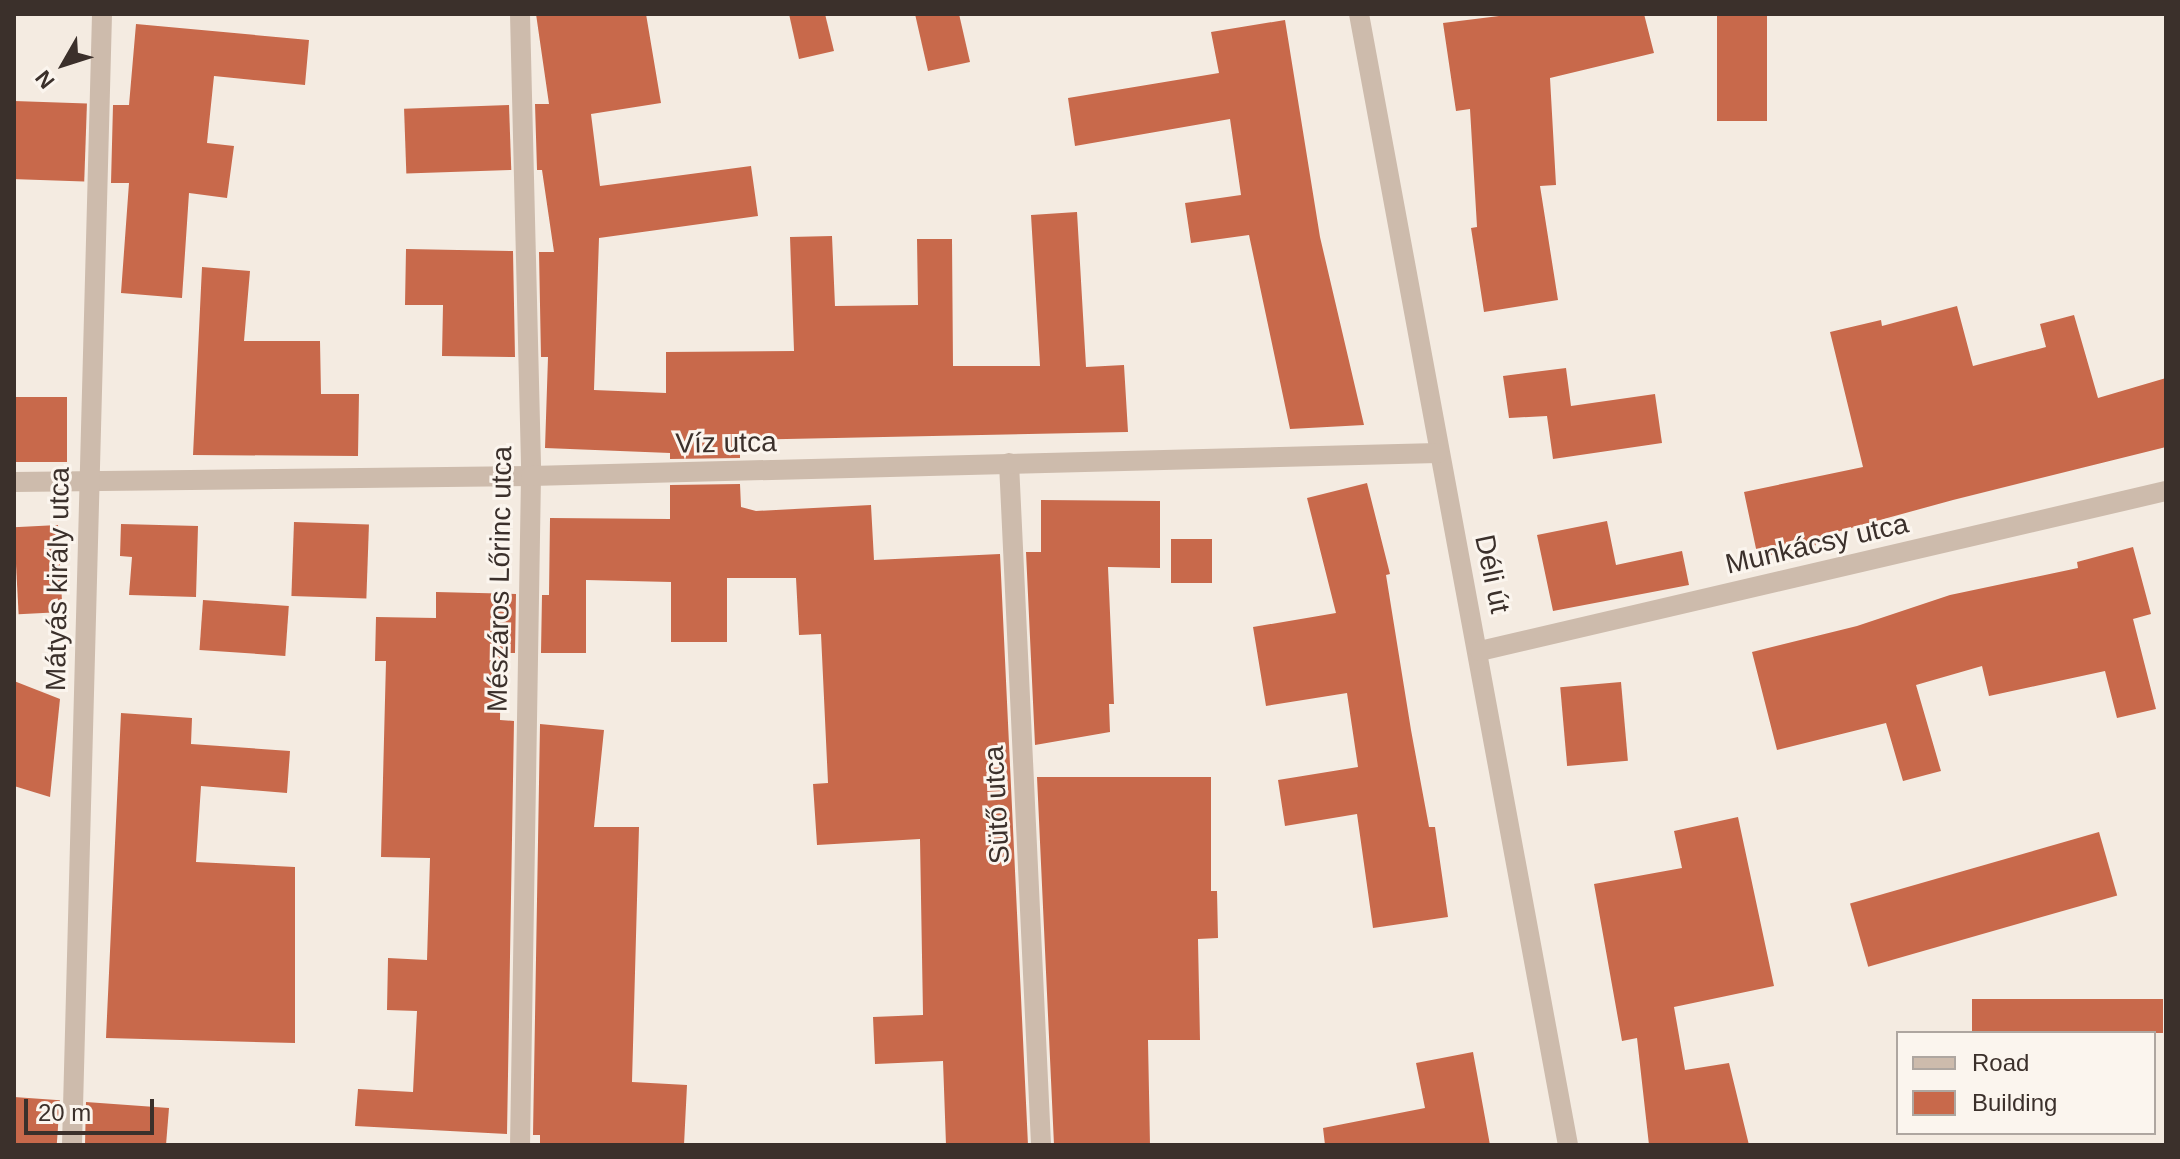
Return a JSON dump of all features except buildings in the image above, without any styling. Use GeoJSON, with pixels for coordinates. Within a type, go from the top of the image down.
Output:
{"type":"FeatureCollection","features":[{"type":"Feature","properties":{"kind":"street","name":"Mátyás király utca"},"geometry":{"type":"LineString","coordinates":[[72,1145],[102,14]]}},
{"type":"Feature","properties":{"kind":"street","name":"Mészáros Lőrinc utca"},"geometry":{"type":"LineString","coordinates":[[520,14],[531,476],[520,1145]]}},
{"type":"Feature","properties":{"kind":"street","name":"Déli út"},"geometry":{"type":"LineString","coordinates":[[1359,14],[1438,453],[1480,651],[1568,1145]]}},
{"type":"Feature","properties":{"kind":"street","name":"Víz utca"},"geometry":{"type":"LineString","coordinates":[[14,482],[531,476],[1438,453]]}},
{"type":"Feature","properties":{"kind":"street","name":"Sütő utca"},"geometry":{"type":"LineString","coordinates":[[1009,463],[1041,1145]]}},
{"type":"Feature","properties":{"kind":"street","name":"Munkácsy utca"},"geometry":{"type":"LineString","coordinates":[[1480,651],[2166,491]]}}]}
